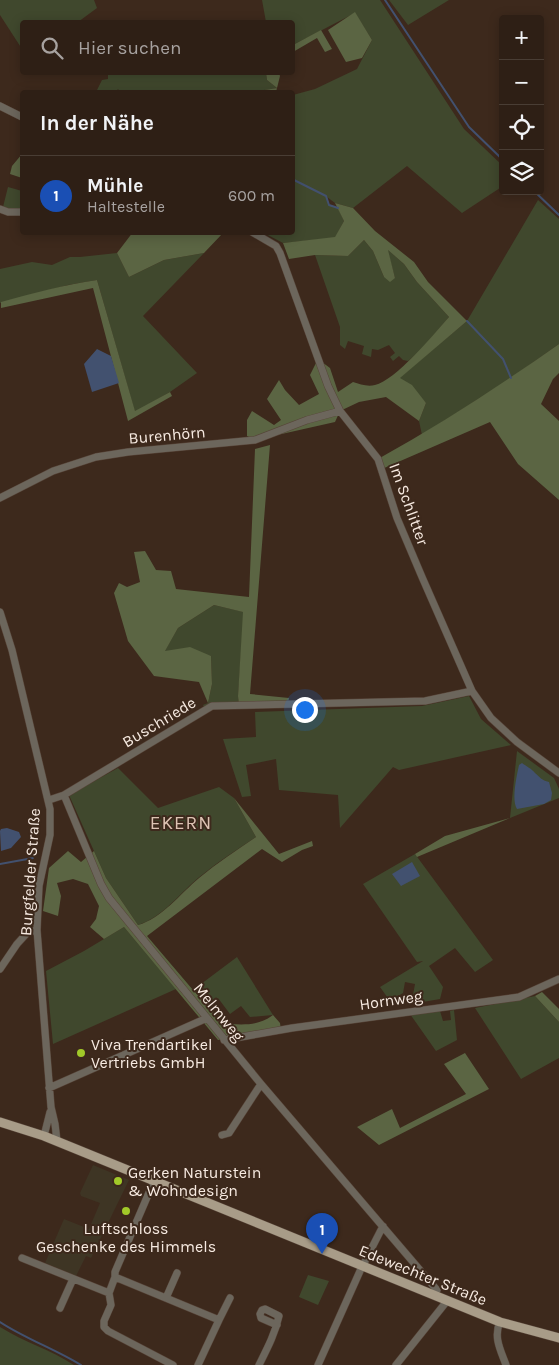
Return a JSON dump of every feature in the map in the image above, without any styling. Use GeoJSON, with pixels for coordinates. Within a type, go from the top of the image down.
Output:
{"type":"FeatureCollection","features":[{"type":"Feature","properties":{"kind":"main road","name":"Edewechter Straße"},"geometry":{"type":"LineString","coordinates":[[0,1122],[44,1136],[500,1322],[559,1338]]}},
{"type":"Feature","properties":{"kind":"street"},"geometry":{"type":"LineString","coordinates":[[0,106],[20,116]]}},
{"type":"Feature","properties":{"kind":"street"},"geometry":{"type":"LineString","coordinates":[[0,210],[20,212]]}},
{"type":"Feature","properties":{"kind":"street","name":"Im Schlitter"},"geometry":{"type":"LineString","coordinates":[[257,235],[276,246],[280,253],[328,386],[340,411],[378,459],[401,526],[472,691],[491,718],[517,742],[559,773]]}},
{"type":"Feature","properties":{"kind":"street","name":"Burenhörn"},"geometry":{"type":"LineString","coordinates":[[0,498],[53,471],[96,457],[128,452],[254,440],[307,420],[340,411]]}},
{"type":"Feature","properties":{"kind":"street","name":"Burgfelder Straße"},"geometry":{"type":"LineString","coordinates":[[0,612],[12,650],[49,800],[51,826],[39,886],[38,930],[49,1088],[56,1141]]}},
{"type":"Feature","properties":{"kind":"street","name":"Buschriede"},"geometry":{"type":"LineString","coordinates":[[49,800],[64,795],[212,706],[425,701],[472,691]]}},
{"type":"Feature","properties":{"kind":"street","name":"Melmweg"},"geometry":{"type":"LineString","coordinates":[[64,795],[101,884],[109,898],[224,1040],[437,1290]]}},
{"type":"Feature","properties":{"kind":"street"},"geometry":{"type":"LineString","coordinates":[[0,968],[28,932],[38,930]]}},
{"type":"Feature","properties":{"kind":"street","name":"Hornweg"},"geometry":{"type":"LineString","coordinates":[[224,1040],[292,1028],[519,997],[559,979]]}},
{"type":"Feature","properties":{"kind":"street"},"geometry":{"type":"LineString","coordinates":[[49,1088],[207,1018]]}},
{"type":"Feature","properties":{"kind":"street"},"geometry":{"type":"LineString","coordinates":[[222,1136],[229,1133],[261,1084]]}},
{"type":"Feature","properties":{"kind":"street","name":"Burgfelder Straße"},"geometry":{"type":"LineString","coordinates":[[44,1136],[51,1109]]}},
{"type":"Feature","properties":{"kind":"street"},"geometry":{"type":"LineString","coordinates":[[154,1181],[114,1272],[115,1277],[109,1293],[111,1305],[104,1322],[104,1327],[108,1331],[173,1365]]}},
{"type":"Feature","properties":{"kind":"street"},"geometry":{"type":"LineString","coordinates":[[318,1365],[362,1266],[383,1226]]}},
{"type":"Feature","properties":{"kind":"street"},"geometry":{"type":"LineString","coordinates":[[22,1258],[109,1293]]}},
{"type":"Feature","properties":{"kind":"street"},"geometry":{"type":"LineString","coordinates":[[166,1298],[177,1273]]}},
{"type":"Feature","properties":{"kind":"street"},"geometry":{"type":"LineString","coordinates":[[115,1277],[220,1320]]}},
{"type":"Feature","properties":{"kind":"street"},"geometry":{"type":"LineString","coordinates":[[60,1308],[73,1279]]}},
{"type":"Feature","properties":{"kind":"street"},"geometry":{"type":"LineString","coordinates":[[198,1365],[230,1298]]}},
{"type":"Feature","properties":{"kind":"street"},"geometry":{"type":"LineString","coordinates":[[396,1365],[447,1301]]}},
{"type":"Feature","properties":{"kind":"street"},"geometry":{"type":"LineString","coordinates":[[500,1322],[496,1332],[496,1339],[506,1365]]}},
{"type":"Feature","properties":{"kind":"street"},"geometry":{"type":"LineString","coordinates":[[260,1365],[277,1325]]}},
{"type":"Feature","properties":{"kind":"shaded area"},"geometry":{"type":"Polygon","coordinates":[[[93,1165],[129,1180],[91,1258],[86,1256],[76,1276],[45,1263],[64,1219],[89,1229],[100,1203],[81,1196],[80,1193],[93,1165]]]}},
{"type":"Feature","properties":{"kind":"green space"},"geometry":{"type":"Polygon","coordinates":[[[0,0],[94,0],[97,8],[81,20],[20,20],[20,46],[0,15],[0,0]]]}},
{"type":"Feature","properties":{"kind":"green space"},"geometry":{"type":"Polygon","coordinates":[[[262,0],[380,0],[464,129],[499,162],[499,189],[462,213],[407,166],[353,208],[335,203],[327,197],[329,205],[338,208],[344,221],[335,238],[283,243],[268,235],[295,235],[295,94],[315,89],[357,69],[372,40],[355,13],[295,44],[295,20],[266,20],[262,0]]]}},
{"type":"Feature","properties":{"kind":"green space"},"geometry":{"type":"Polygon","coordinates":[[[389,0],[449,0],[408,25],[389,0]]]}},
{"type":"Feature","properties":{"kind":"green space"},"geometry":{"type":"Polygon","coordinates":[[[355,12],[372,40],[362,58],[346,62],[328,30],[355,12]]]}},
{"type":"Feature","properties":{"kind":"green space"},"geometry":{"type":"Polygon","coordinates":[[[321,30],[332,49],[325,52],[317,38],[295,51],[295,44],[321,30]]]}},
{"type":"Feature","properties":{"kind":"green space"},"geometry":{"type":"Polygon","coordinates":[[[108,75],[266,75],[267,80],[277,88],[265,90],[97,90],[102,80],[108,79],[108,75]]]}},
{"type":"Feature","properties":{"kind":"green space"},"geometry":{"type":"Polygon","coordinates":[[[266,75],[280,75],[277,88],[267,80],[266,75]]]}},
{"type":"Feature","properties":{"kind":"green space"},"geometry":{"type":"Polygon","coordinates":[[[20,156],[20,177],[10,174],[12,166],[20,156]]]}},
{"type":"Feature","properties":{"kind":"green space"},"geometry":{"type":"Polygon","coordinates":[[[8,187],[20,190],[20,209],[6,209],[3,207],[8,187]]]}},
{"type":"Feature","properties":{"kind":"green space"},"geometry":{"type":"Polygon","coordinates":[[[538,200],[559,219],[559,344],[511,378],[422,435],[419,421],[426,403],[399,378],[467,321],[538,200]]]}},
{"type":"Feature","properties":{"kind":"green space"},"geometry":{"type":"Polygon","coordinates":[[[335,203],[353,208],[375,231],[414,262],[428,282],[467,321],[400,378],[412,385],[426,403],[419,421],[386,397],[359,402],[340,411],[335,422],[255,440],[247,436],[247,420],[252,411],[274,425],[281,420],[267,399],[279,380],[285,390],[299,405],[319,394],[310,375],[318,359],[330,368],[338,392],[353,382],[375,385],[383,382],[404,366],[449,317],[417,282],[404,264],[388,250],[395,278],[390,282],[384,277],[373,251],[364,240],[348,256],[315,255],[289,259],[283,243],[335,237],[344,221],[335,203]]]}},
{"type":"Feature","properties":{"kind":"green space"},"geometry":{"type":"Polygon","coordinates":[[[131,235],[221,235],[204,253],[164,260],[129,277],[117,253],[131,235]]]}},
{"type":"Feature","properties":{"kind":"green space"},"geometry":{"type":"Polygon","coordinates":[[[364,240],[373,251],[384,277],[395,278],[387,249],[404,264],[417,282],[449,317],[420,351],[408,361],[403,360],[399,356],[393,361],[390,357],[395,353],[389,345],[378,350],[372,349],[371,357],[362,354],[364,346],[348,341],[345,349],[340,345],[340,327],[315,255],[348,256],[364,240]]]}},
{"type":"Feature","properties":{"kind":"green space"},"geometry":{"type":"Polygon","coordinates":[[[117,253],[129,277],[164,260],[204,253],[143,316],[197,373],[170,392],[135,412],[97,280],[68,285],[0,303],[0,269],[32,262],[52,265],[70,257],[117,253]]]}},
{"type":"Feature","properties":{"kind":"green space"},"geometry":{"type":"Polygon","coordinates":[[[97,280],[135,411],[170,392],[172,396],[128,421],[93,288],[1,308],[1,302],[97,280]]]}},
{"type":"Feature","properties":{"kind":"green space"},"geometry":{"type":"Polygon","coordinates":[[[559,344],[559,373],[553,379],[541,404],[559,421],[559,500],[518,464],[490,422],[382,469],[378,459],[470,404],[559,344]]]}},
{"type":"Feature","properties":{"kind":"green space"},"geometry":{"type":"Polygon","coordinates":[[[270,445],[250,694],[289,698],[288,704],[239,706],[243,612],[214,605],[178,628],[165,651],[190,647],[211,656],[212,684],[208,703],[199,682],[154,676],[128,641],[114,593],[119,583],[127,587],[140,582],[134,552],[145,551],[156,570],[171,571],[176,589],[249,597],[255,449],[270,445]]]}},
{"type":"Feature","properties":{"kind":"green space"},"geometry":{"type":"Polygon","coordinates":[[[214,605],[244,612],[238,696],[239,706],[206,710],[203,705],[208,703],[212,684],[211,656],[164,652],[178,628],[214,605]]]}},
{"type":"Feature","properties":{"kind":"green space"},"geometry":{"type":"Polygon","coordinates":[[[469,696],[481,719],[511,745],[399,770],[393,767],[340,828],[338,795],[279,790],[276,759],[246,765],[251,796],[242,797],[223,739],[256,737],[255,712],[422,706],[469,696]]]}},
{"type":"Feature","properties":{"kind":"green space"},"geometry":{"type":"Polygon","coordinates":[[[517,751],[554,778],[559,789],[559,798],[510,818],[517,751]]]}},
{"type":"Feature","properties":{"kind":"green space"},"geometry":{"type":"Polygon","coordinates":[[[118,768],[158,808],[219,787],[234,798],[256,837],[194,881],[156,916],[138,925],[106,878],[69,795],[118,768]]]}},
{"type":"Feature","properties":{"kind":"green space"},"geometry":{"type":"Polygon","coordinates":[[[234,798],[279,854],[312,841],[313,846],[282,862],[262,849],[147,936],[218,1017],[223,1014],[230,1024],[247,1024],[258,1023],[273,1015],[280,1023],[281,1030],[218,1040],[124,927],[104,939],[90,927],[96,919],[99,906],[88,884],[73,879],[57,883],[61,896],[58,916],[43,911],[49,868],[68,851],[81,862],[94,851],[106,878],[138,925],[155,917],[206,872],[256,837],[234,798]]]}},
{"type":"Feature","properties":{"kind":"green space"},"geometry":{"type":"Polygon","coordinates":[[[510,818],[417,857],[415,854],[445,836],[510,818]]]}},
{"type":"Feature","properties":{"kind":"green space"},"geometry":{"type":"Polygon","coordinates":[[[415,854],[493,960],[475,972],[455,948],[429,966],[443,987],[440,999],[417,1003],[413,995],[415,984],[405,982],[403,993],[390,1001],[380,987],[423,961],[417,962],[363,884],[415,854]]]}},
{"type":"Feature","properties":{"kind":"green space"},"geometry":{"type":"Polygon","coordinates":[[[124,927],[176,989],[53,1044],[46,971],[124,927]]]}},
{"type":"Feature","properties":{"kind":"green space"},"geometry":{"type":"Polygon","coordinates":[[[237,957],[273,1015],[250,1017],[241,1006],[230,1014],[218,998],[208,1005],[193,990],[237,957]]]}},
{"type":"Feature","properties":{"kind":"green space"},"geometry":{"type":"Polygon","coordinates":[[[542,992],[559,1009],[559,1022],[535,996],[542,992]]]}},
{"type":"Feature","properties":{"kind":"green space"},"geometry":{"type":"Polygon","coordinates":[[[535,996],[559,1022],[559,1058],[521,1079],[475,1008],[535,996]]]}},
{"type":"Feature","properties":{"kind":"green space"},"geometry":{"type":"Polygon","coordinates":[[[454,1010],[457,1040],[436,1051],[410,1014],[440,1011],[443,1021],[451,1020],[450,1011],[454,1010]]]}},
{"type":"Feature","properties":{"kind":"green space"},"geometry":{"type":"Polygon","coordinates":[[[465,1053],[489,1089],[379,1145],[357,1127],[392,1109],[400,1128],[466,1094],[444,1064],[465,1053]]]}},
{"type":"Feature","properties":{"kind":"green space"},"geometry":{"type":"Polygon","coordinates":[[[308,1275],[329,1281],[318,1305],[299,1297],[308,1275]]]}},
{"type":"Feature","properties":{"kind":"green space"},"geometry":{"type":"Polygon","coordinates":[[[0,1327],[56,1355],[74,1365],[0,1365],[0,1327]]]}},
{"type":"Feature","properties":{"kind":"water"},"geometry":{"type":"Polygon","coordinates":[[[97,349],[111,356],[119,383],[92,392],[84,364],[97,349]]]}},
{"type":"Feature","properties":{"kind":"water"},"geometry":{"type":"Polygon","coordinates":[[[522,763],[541,779],[549,782],[552,793],[551,800],[544,804],[517,809],[515,805],[515,787],[519,765],[522,763]]]}},
{"type":"Feature","properties":{"kind":"water"},"geometry":{"type":"Polygon","coordinates":[[[7,828],[19,832],[21,837],[11,848],[1,851],[0,831],[7,828]]]}},
{"type":"Feature","properties":{"kind":"water"},"geometry":{"type":"Polygon","coordinates":[[[412,862],[420,876],[401,886],[392,874],[412,862]]]}},
{"type":"Feature","properties":{"kind":"waterway"},"geometry":{"type":"LineString","coordinates":[[385,0],[469,127],[499,156]]}},
{"type":"Feature","properties":{"kind":"waterway"},"geometry":{"type":"LineString","coordinates":[[295,180],[326,196],[329,205],[338,208]]}},
{"type":"Feature","properties":{"kind":"waterway"},"geometry":{"type":"LineString","coordinates":[[538,195],[559,215]]}},
{"type":"Feature","properties":{"kind":"waterway"},"geometry":{"type":"LineString","coordinates":[[467,321],[503,359],[511,378]]}},
{"type":"Feature","properties":{"kind":"waterway"},"geometry":{"type":"LineString","coordinates":[[0,864],[33,858]]}},
{"type":"Feature","properties":{"kind":"waterway"},"geometry":{"type":"LineString","coordinates":[[0,1322],[81,1365]]}},
{"type":"Feature","properties":{"kind":"place","name":"Viva Trendartikel Vertriebs GmbH"},"geometry":{"type":"Point","coordinates":[81,1053]}},
{"type":"Feature","properties":{"kind":"place","name":"Gerken Naturstein & Wohndesign"},"geometry":{"type":"Point","coordinates":[118,1181]}},
{"type":"Feature","properties":{"kind":"place","name":"Luftschloss Geschenke des Himmels"},"geometry":{"type":"Point","coordinates":[126,1211]}},
{"type":"Feature","properties":{"kind":"place","name":"Mühle"},"geometry":{"type":"Point","coordinates":[322,1254]}},
{"type":"Feature","properties":{"kind":"district","name":"EKERN"},"geometry":{"type":"Point","coordinates":[181,823]}}]}
